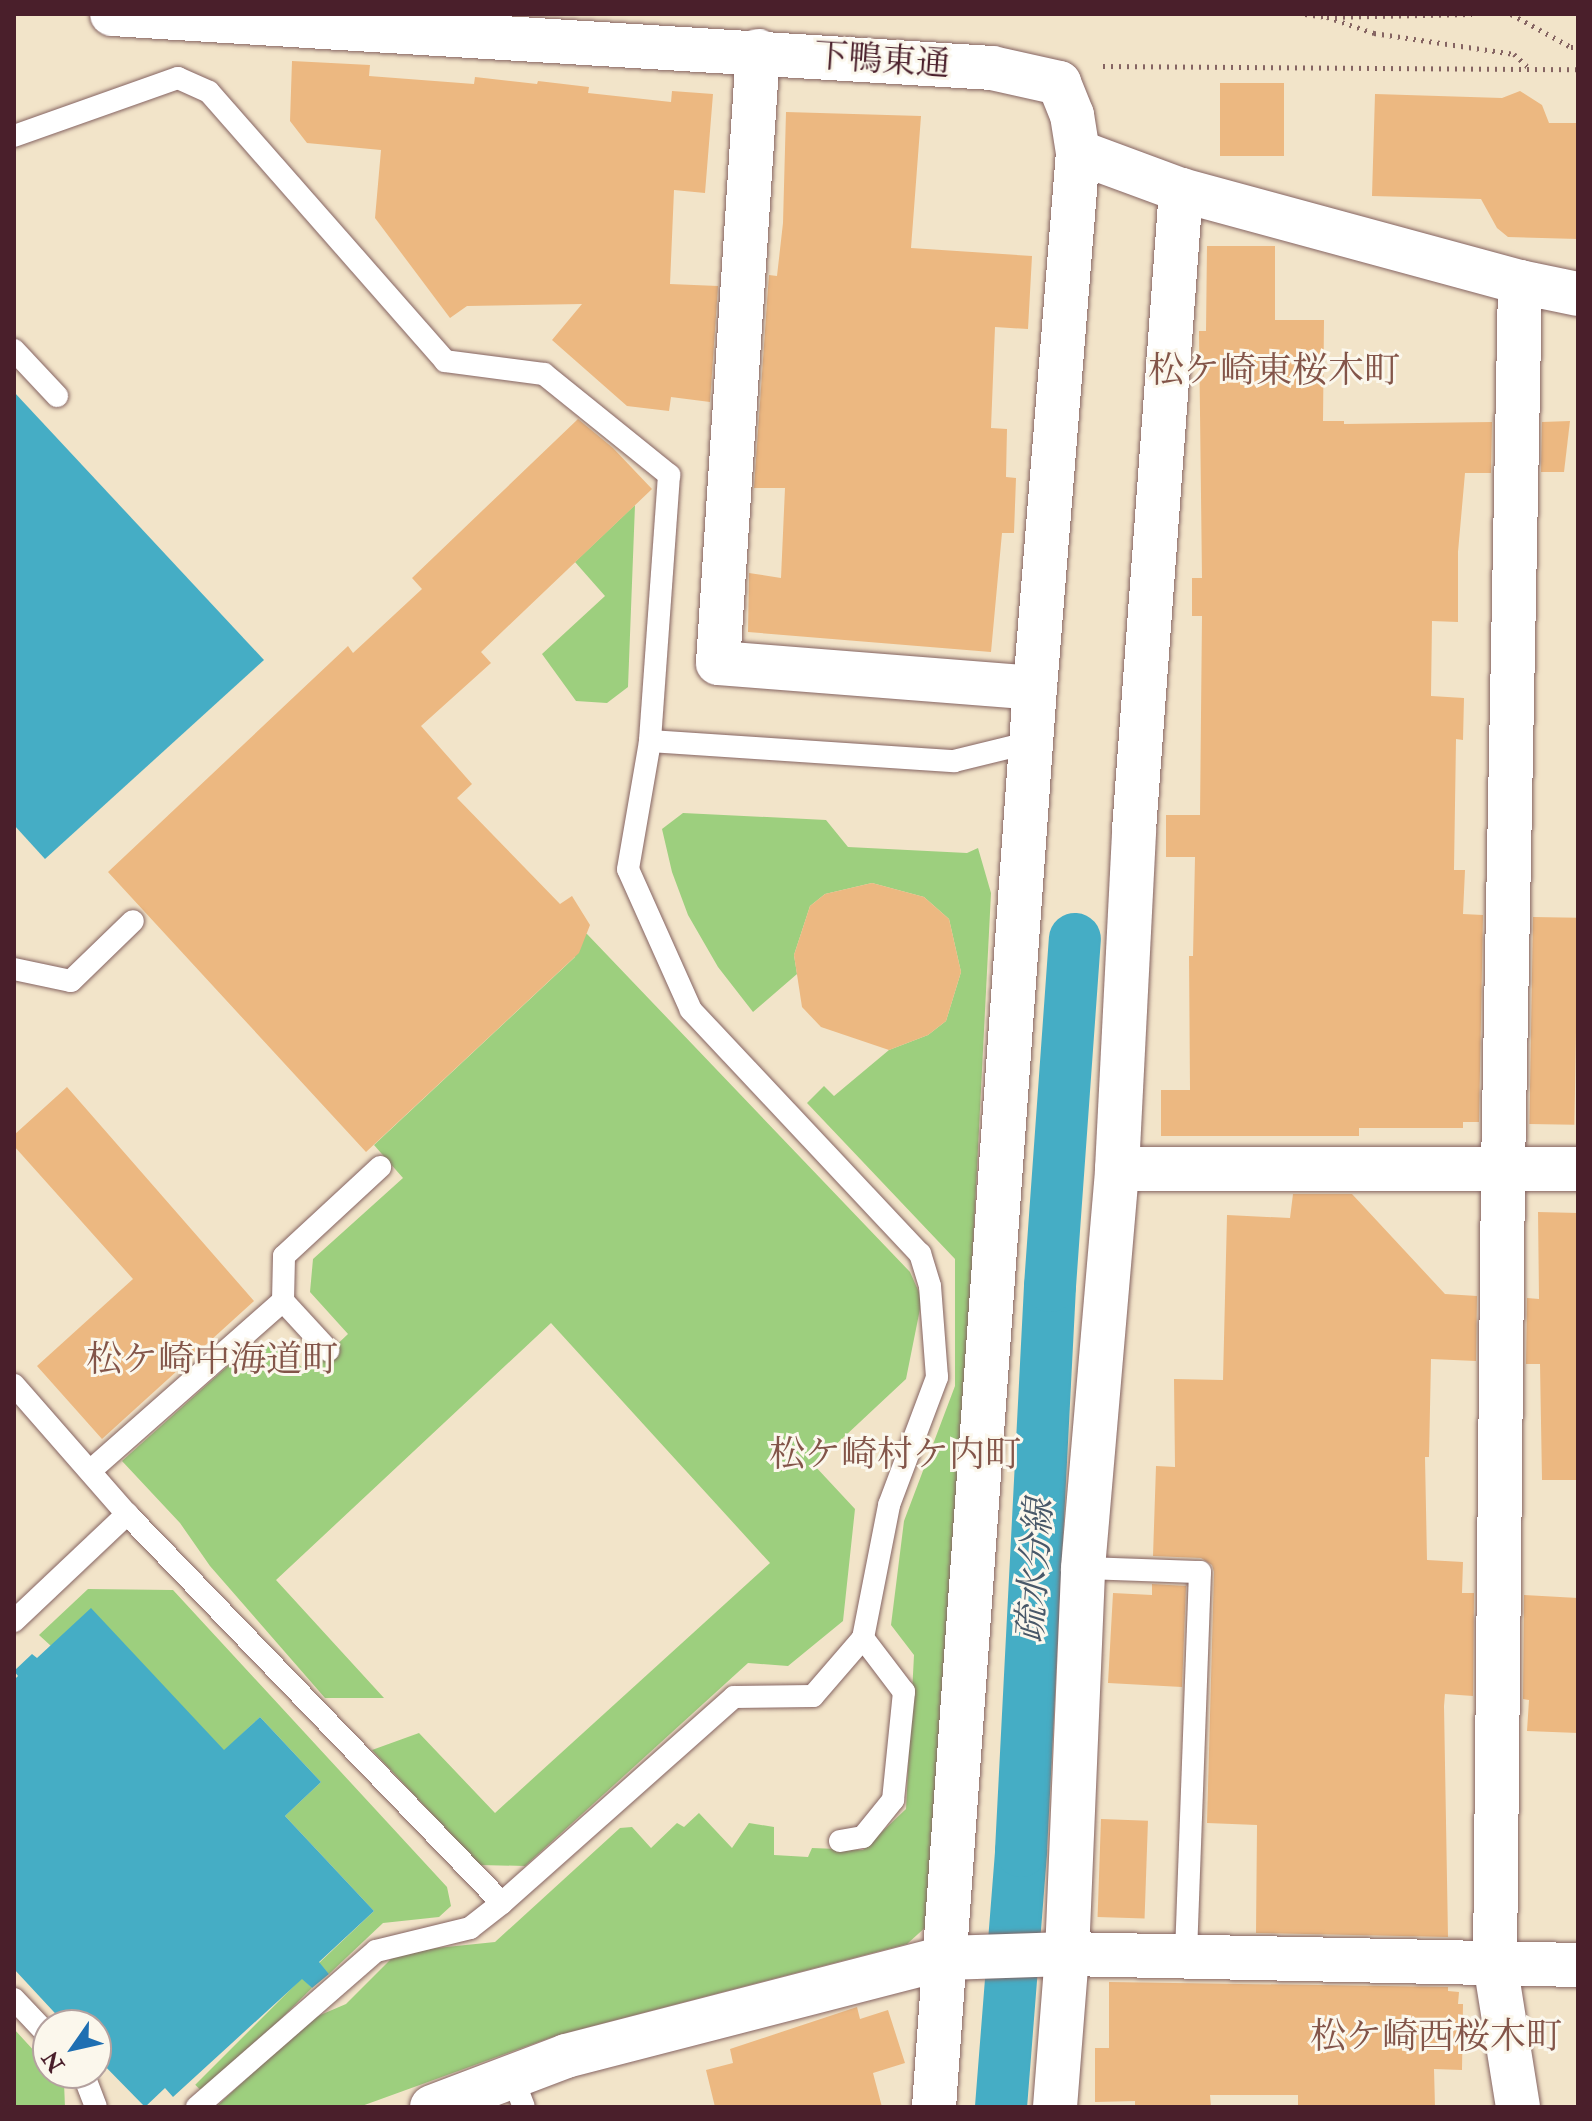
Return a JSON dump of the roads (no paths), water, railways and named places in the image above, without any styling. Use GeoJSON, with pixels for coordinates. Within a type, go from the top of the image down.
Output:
{"type":"FeatureCollection","features":[{"type":"Feature","properties":{"kind":"street","name":"下鴨東通"},"geometry":{"type":"LineString","coordinates":[[112,14],[365,32],[758,51],[992,68],[1059,83],[1072,115],[1078,152]]}},
{"type":"Feature","properties":{"kind":"street"},"geometry":{"type":"LineString","coordinates":[[758,51],[718,663],[1035,688]]}},
{"type":"Feature","properties":{"kind":"street"},"geometry":{"type":"LineString","coordinates":[[934,2107],[1035,688],[1078,152],[1181,190],[1520,282],[1578,294]]}},
{"type":"Feature","properties":{"kind":"street"},"geometry":{"type":"LineString","coordinates":[[1055,2107],[1067,1954],[1083,1568],[1117,1169],[1134,830],[1181,190]]}},
{"type":"Feature","properties":{"kind":"street"},"geometry":{"type":"LineString","coordinates":[[1518,2107],[1495,1964],[1503,1169],[1520,282]]}},
{"type":"Feature","properties":{"kind":"street"},"geometry":{"type":"LineString","coordinates":[[1117,1169],[1578,1169]]}},
{"type":"Feature","properties":{"kind":"street"},"geometry":{"type":"LineString","coordinates":[[432,2107],[518,2092],[566,2056],[946,1958],[1067,1954],[1578,1965]]}},
{"type":"Feature","properties":{"kind":"lane"},"geometry":{"type":"LineString","coordinates":[[14,136],[178,78],[209,92],[445,361],[544,374],[669,475],[650,741],[628,869],[691,1010],[920,1254],[930,1286],[937,1377],[889,1505],[863,1638],[813,1696],[734,1697],[470,1928],[376,1951],[197,2107]]}},
{"type":"Feature","properties":{"kind":"lane"},"geometry":{"type":"LineString","coordinates":[[14,350],[57,396]]}},
{"type":"Feature","properties":{"kind":"lane"},"geometry":{"type":"LineString","coordinates":[[650,741],[954,761],[1032,742]]}},
{"type":"Feature","properties":{"kind":"lane"},"geometry":{"type":"LineString","coordinates":[[14,969],[71,981],[133,921]]}},
{"type":"Feature","properties":{"kind":"lane"},"geometry":{"type":"LineString","coordinates":[[328,1350],[283,1301],[284,1256],[380,1167]]}},
{"type":"Feature","properties":{"kind":"lane"},"geometry":{"type":"LineString","coordinates":[[90,1471],[283,1301]]}},
{"type":"Feature","properties":{"kind":"lane"},"geometry":{"type":"LineString","coordinates":[[14,1385],[127,1514],[502,1903]]}},
{"type":"Feature","properties":{"kind":"lane"},"geometry":{"type":"LineString","coordinates":[[14,1621],[127,1514]]}},
{"type":"Feature","properties":{"kind":"lane"},"geometry":{"type":"LineString","coordinates":[[1083,1568],[1200,1572],[1186,1957]]}},
{"type":"Feature","properties":{"kind":"lane"},"geometry":{"type":"LineString","coordinates":[[840,1841],[863,1837],[893,1800],[904,1692],[863,1638]]}},
{"type":"Feature","properties":{"kind":"lane"},"geometry":{"type":"LineString","coordinates":[[14,1999],[32,2018]]}},
{"type":"Feature","properties":{"kind":"water"},"geometry":{"type":"Polygon","coordinates":[[[14,392],[264,660],[45,859],[14,825],[14,392]]]}},
{"type":"Feature","properties":{"kind":"water"},"geometry":{"type":"Polygon","coordinates":[[[91,1608],[224,1750],[260,1717],[321,1782],[285,1816],[374,1911],[319,1962],[329,1974],[312,1988],[302,1979],[173,2097],[165,2088],[145,2107],[112,2073],[112,2009],[51,2009],[14,1969],[14,1680],[18,1676],[14,1671],[32,1654],[37,1658],[91,1608]]]}},
{"type":"Feature","properties":{"kind":"waterway","name":"疏水分線"},"geometry":{"type":"LineString","coordinates":[[1001,2107],[1021,1851],[1050,1286],[1075,939]]}},
{"type":"Feature","properties":{"kind":"district","name":"松ケ崎東桜木町"},"geometry":{"type":"Point","coordinates":[1274,371]}},
{"type":"Feature","properties":{"kind":"district","name":"松ケ崎中海道町"},"geometry":{"type":"Point","coordinates":[212,1360]}},
{"type":"Feature","properties":{"kind":"district","name":"松ケ崎村ケ内町"},"geometry":{"type":"Point","coordinates":[895,1455]}},
{"type":"Feature","properties":{"kind":"district","name":"松ケ崎西桜木町"},"geometry":{"type":"Point","coordinates":[1436,2037]}}]}
